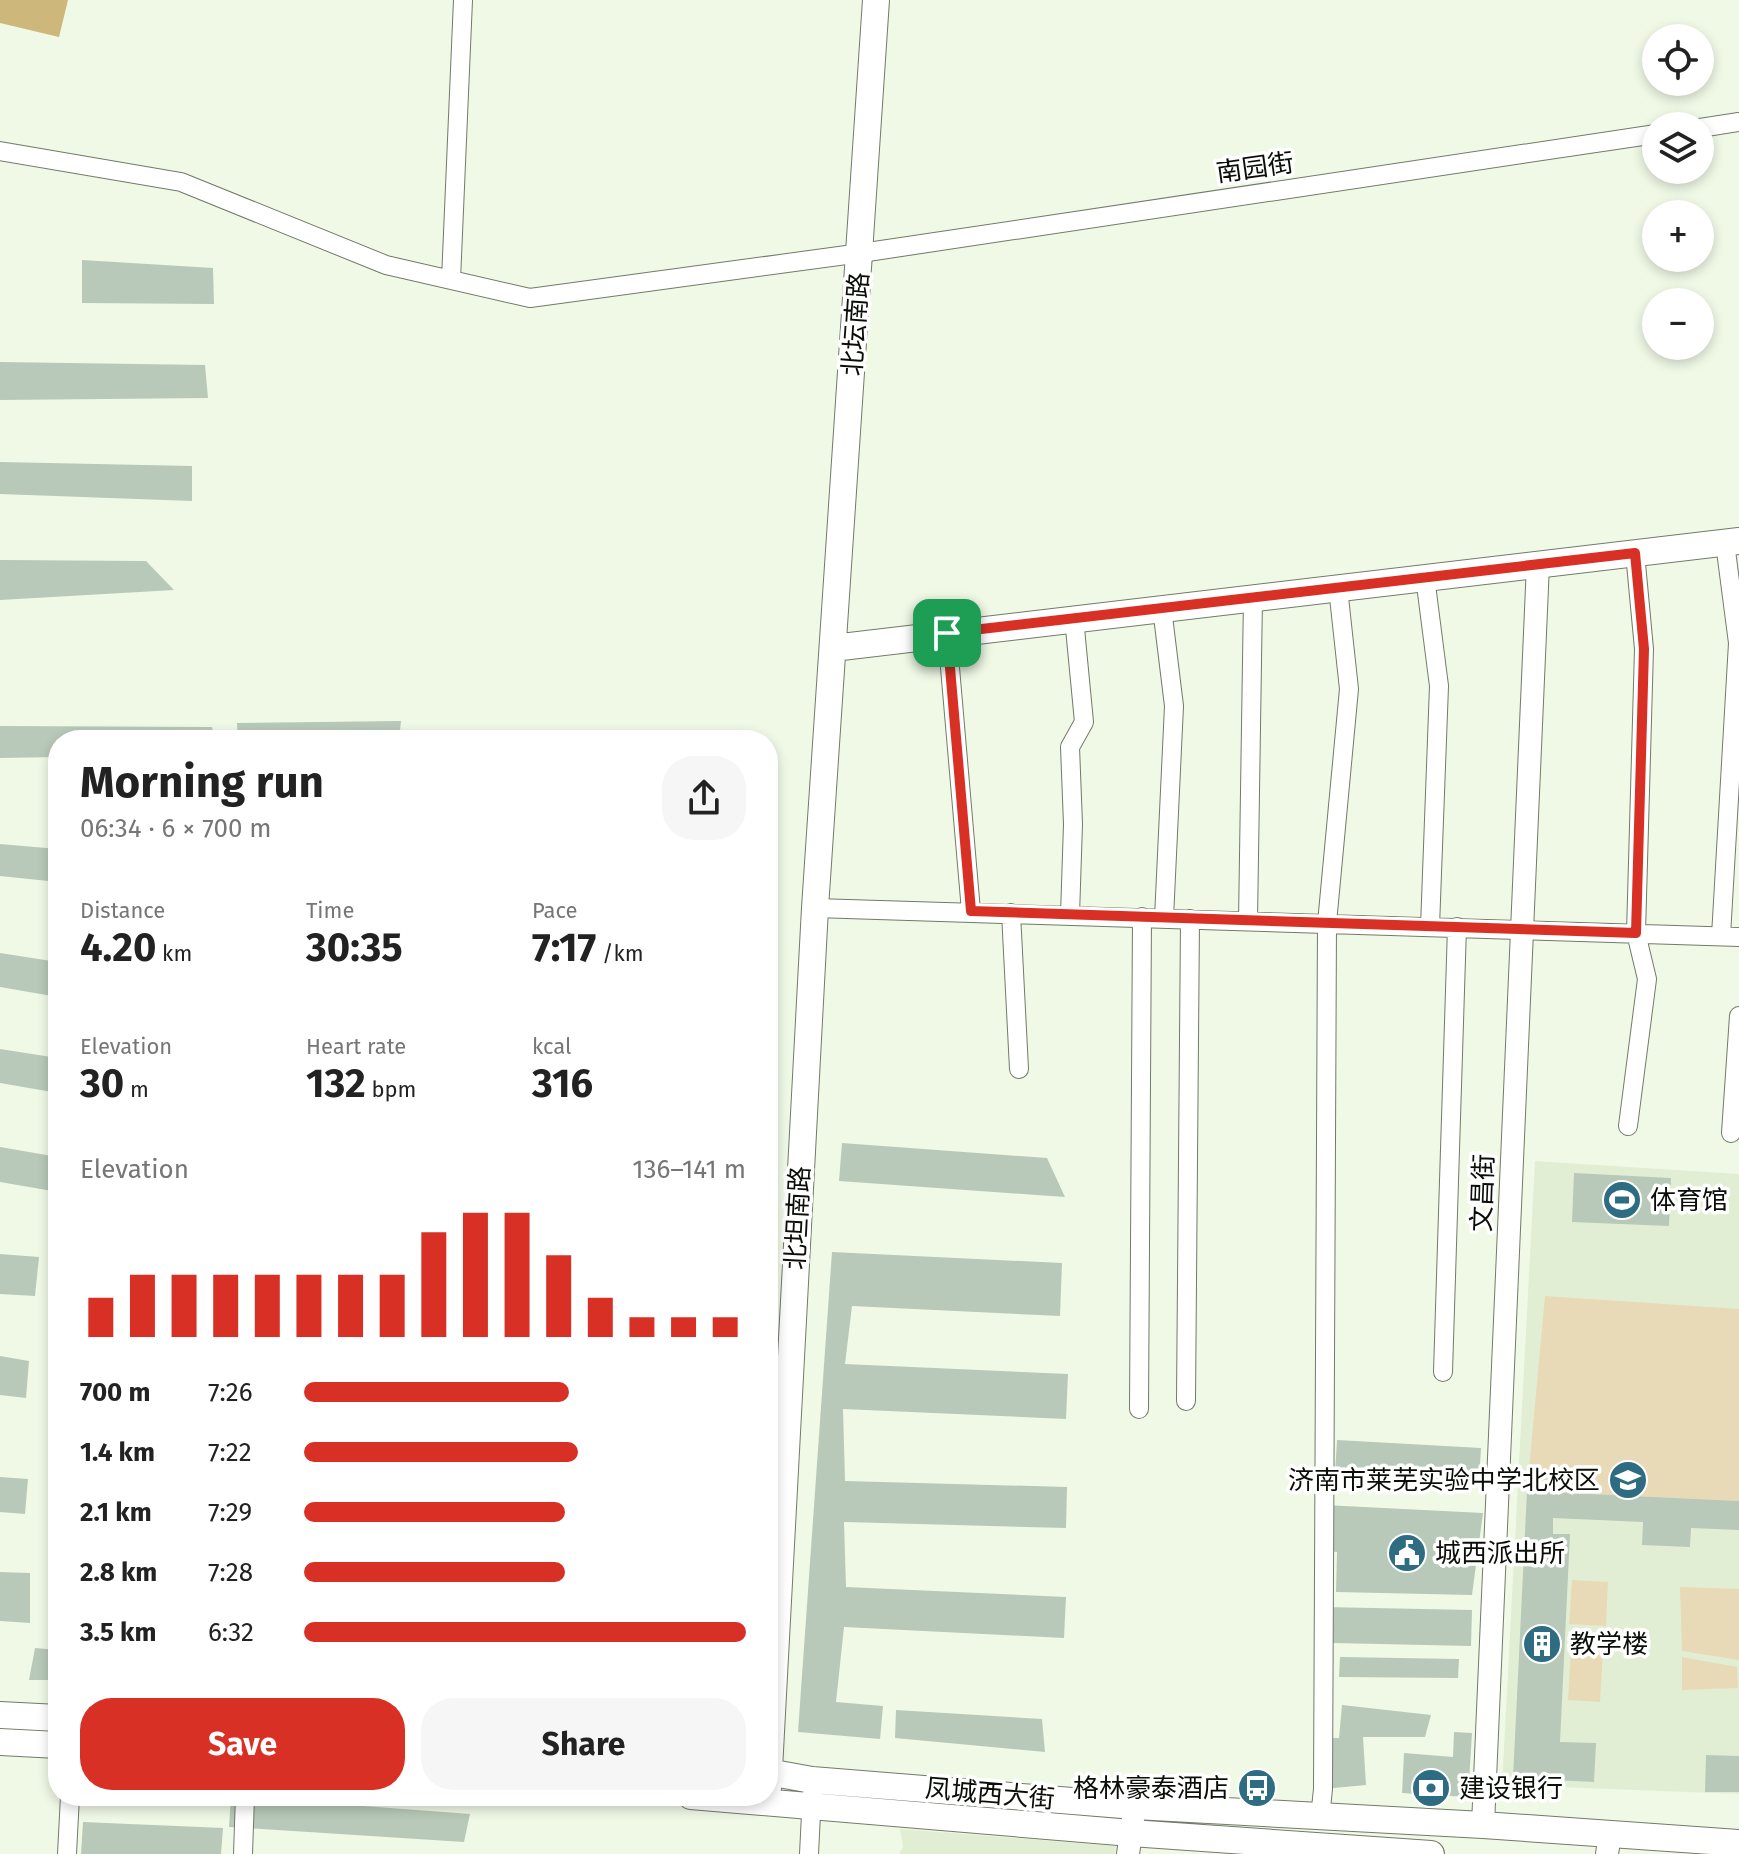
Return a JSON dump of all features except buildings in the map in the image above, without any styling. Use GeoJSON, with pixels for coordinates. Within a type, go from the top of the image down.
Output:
{"type":"FeatureCollection","features":[{"type":"Feature","properties":{"kind":"main road","name":"北坛南路"},"geometry":{"type":"LineString","coordinates":[[833,648],[876,0]]}},
{"type":"Feature","properties":{"kind":"main road"},"geometry":{"type":"LineString","coordinates":[[833,648],[1732,542]]}},
{"type":"Feature","properties":{"kind":"main road","name":"北坦南路"},"geometry":{"type":"LineString","coordinates":[[778,1599],[815,908],[833,648]]}},
{"type":"Feature","properties":{"kind":"main road"},"geometry":{"type":"LineString","coordinates":[[0,1715],[48,1717]]}},
{"type":"Feature","properties":{"kind":"main road"},"geometry":{"type":"LineString","coordinates":[[0,1742],[48,1744]]}},
{"type":"Feature","properties":{"kind":"main road","name":"凤城西大街"},"geometry":{"type":"LineString","coordinates":[[778,1785],[812,1780],[1135,1806],[1483,1825],[1609,1844],[1739,1843]]}},
{"type":"Feature","properties":{"kind":"main road","name":"凤城西大街"},"geometry":{"type":"LineString","coordinates":[[778,1791],[811,1806],[1129,1843],[1431,1854]]}},
{"type":"Feature","properties":{"kind":"street"},"geometry":{"type":"LineString","coordinates":[[451,280],[463,0]]}},
{"type":"Feature","properties":{"kind":"street"},"geometry":{"type":"LineString","coordinates":[[1714,126],[1739,122]]}},
{"type":"Feature","properties":{"kind":"street","name":"南园街"},"geometry":{"type":"LineString","coordinates":[[0,151],[181,182],[386,265],[530,298],[861,253],[1642,136]]}},
{"type":"Feature","properties":{"kind":"street"},"geometry":{"type":"LineString","coordinates":[[815,908],[1730,937],[1738,643],[1732,542]]}},
{"type":"Feature","properties":{"kind":"street"},"geometry":{"type":"LineString","coordinates":[[1628,1126],[1647,979],[1636,933],[1644,649],[1635,553]]}},
{"type":"Feature","properties":{"kind":"street","name":"文昌街"},"geometry":{"type":"LineString","coordinates":[[1483,1825],[1538,564]]}},
{"type":"Feature","properties":{"kind":"street"},"geometry":{"type":"LineString","coordinates":[[1425,577],[1439,686],[1430,927]]}},
{"type":"Feature","properties":{"kind":"street"},"geometry":{"type":"LineString","coordinates":[[1320,1818],[1323,1764],[1327,923],[1349,689],[1338,588]]}},
{"type":"Feature","properties":{"kind":"street"},"geometry":{"type":"LineString","coordinates":[[1248,921],[1253,597]]}},
{"type":"Feature","properties":{"kind":"street"},"geometry":{"type":"LineString","coordinates":[[1162,608],[1174,706],[1164,918]]}},
{"type":"Feature","properties":{"kind":"street"},"geometry":{"type":"LineString","coordinates":[[1070,915],[1073,824],[1070,747],[1084,722],[1074,618]]}},
{"type":"Feature","properties":{"kind":"street"},"geometry":{"type":"LineString","coordinates":[[947,633],[971,911]]}},
{"type":"Feature","properties":{"kind":"street"},"geometry":{"type":"LineString","coordinates":[[1011,913],[1019,1069]]}},
{"type":"Feature","properties":{"kind":"street"},"geometry":{"type":"LineString","coordinates":[[1139,1409],[1142,917]]}},
{"type":"Feature","properties":{"kind":"street"},"geometry":{"type":"LineString","coordinates":[[1186,1401],[1190,919]]}},
{"type":"Feature","properties":{"kind":"street"},"geometry":{"type":"LineString","coordinates":[[1443,1372],[1457,927]]}},
{"type":"Feature","properties":{"kind":"street"},"geometry":{"type":"LineString","coordinates":[[1731,1133],[1739,1016]]}},
{"type":"Feature","properties":{"kind":"street"},"geometry":{"type":"LineString","coordinates":[[809,1854],[812,1780]]}},
{"type":"Feature","properties":{"kind":"street"},"geometry":{"type":"LineString","coordinates":[[67,1854],[69,1806]]}},
{"type":"Feature","properties":{"kind":"street"},"geometry":{"type":"LineString","coordinates":[[243,1854],[245,1806]]}},
{"type":"Feature","properties":{"kind":"street"},"geometry":{"type":"LineString","coordinates":[[1129,1843],[1135,1806]]}},
{"type":"Feature","properties":{"kind":"shaded area"},"geometry":{"type":"Polygon","coordinates":[[[0,0],[68,0],[59,37],[0,23],[0,0]]]}},
{"type":"Feature","properties":{"kind":"shaded area","name":"济南市莱芜实验中学北校区"},"geometry":{"type":"Polygon","coordinates":[[[1535,1161],[1739,1174],[1739,1794],[1502,1785],[1535,1161]]]}},
{"type":"Feature","properties":{"kind":"shaded area"},"geometry":{"type":"Polygon","coordinates":[[[1545,1296],[1739,1309],[1739,1501],[1527,1491],[1545,1296]]]}},
{"type":"Feature","properties":{"kind":"shaded area"},"geometry":{"type":"Polygon","coordinates":[[[1572,1580],[1608,1582],[1606,1626],[1569,1624],[1572,1580]]]}},
{"type":"Feature","properties":{"kind":"shaded area"},"geometry":{"type":"Polygon","coordinates":[[[1680,1587],[1739,1589],[1739,1660],[1682,1651],[1680,1587]]]}},
{"type":"Feature","properties":{"kind":"shaded area"},"geometry":{"type":"Polygon","coordinates":[[[1571,1649],[1603,1651],[1600,1702],[1568,1700],[1571,1649]]]}},
{"type":"Feature","properties":{"kind":"shaded area"},"geometry":{"type":"Polygon","coordinates":[[[1682,1657],[1737,1667],[1738,1688],[1682,1690],[1682,1657]]]}},
{"type":"Feature","properties":{"kind":"shaded area"},"geometry":{"type":"Polygon","coordinates":[[[900,1829],[1116,1846],[1115,1854],[899,1854],[903,1847],[900,1829]]]}},
{"type":"Feature","properties":{"kind":"place","name":"体育馆"},"geometry":{"type":"Point","coordinates":[1622,1200]}},
{"type":"Feature","properties":{"kind":"place","name":"济南市莱芜实验中学北校区"},"geometry":{"type":"Point","coordinates":[1628,1480]}},
{"type":"Feature","properties":{"kind":"place","name":"城西派出所"},"geometry":{"type":"Point","coordinates":[1407,1553]}},
{"type":"Feature","properties":{"kind":"place","name":"教学楼"},"geometry":{"type":"Point","coordinates":[1542,1644]}},
{"type":"Feature","properties":{"kind":"place","name":"格林豪泰酒店"},"geometry":{"type":"Point","coordinates":[1257,1788]}},
{"type":"Feature","properties":{"kind":"place","name":"建设银行"},"geometry":{"type":"Point","coordinates":[1431,1788]}},
{"type":"Feature","properties":{"kind":"route"},"geometry":{"type":"LineString","coordinates":[[1635,553],[1644,649],[1636,933],[971,911],[947,633],[1635,553]]}}]}
